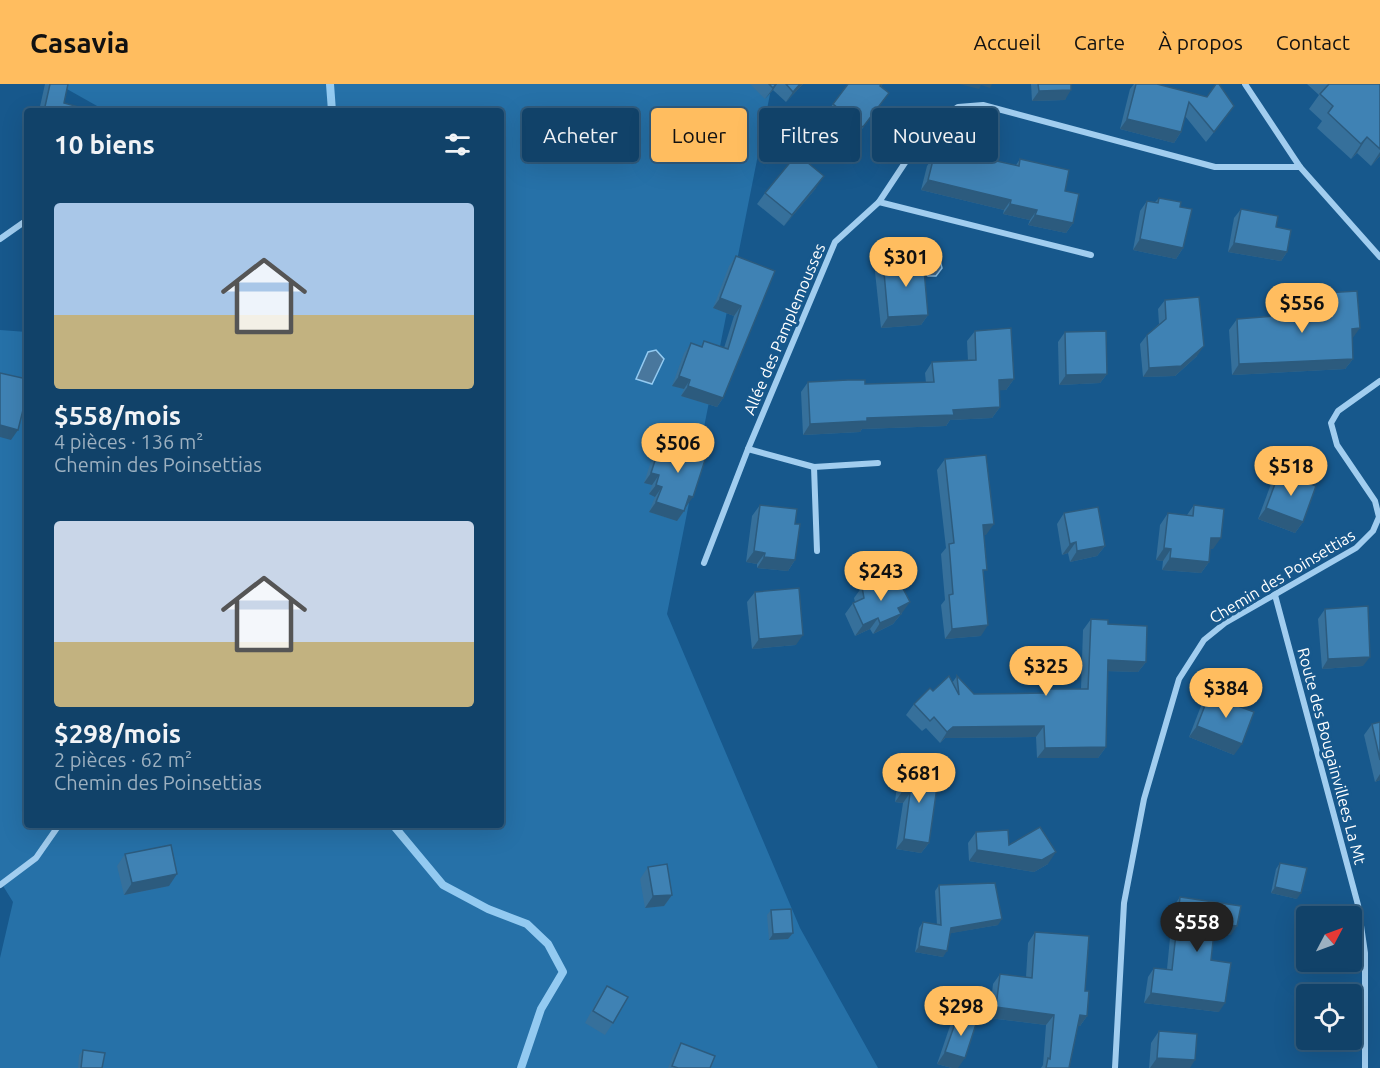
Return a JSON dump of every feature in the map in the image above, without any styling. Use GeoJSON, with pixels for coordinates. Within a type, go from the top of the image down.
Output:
{"type":"FeatureCollection","features":[{"type":"Feature","properties":{"kind":"street"},"geometry":{"type":"LineString","coordinates":[[1245,84],[1300,167],[1380,257]]}},
{"type":"Feature","properties":{"kind":"street","name":"Allée des Pamplemousses"},"geometry":{"type":"LineString","coordinates":[[704,563],[748,449],[835,242],[879,202],[928,128],[958,107],[983,105],[1215,167],[1300,167]]}},
{"type":"Feature","properties":{"kind":"street"},"geometry":{"type":"LineString","coordinates":[[879,202],[1091,255]]}},
{"type":"Feature","properties":{"kind":"street"},"geometry":{"type":"LineString","coordinates":[[0,239],[24,222]]}},
{"type":"Feature","properties":{"kind":"street","name":"Chemin des Poinsettias"},"geometry":{"type":"LineString","coordinates":[[1115,1068],[1124,903],[1144,799],[1179,679],[1204,640],[1225,624],[1356,548],[1373,531],[1379,518],[1375,501],[1337,445],[1331,423],[1338,411],[1380,381]]}},
{"type":"Feature","properties":{"kind":"street"},"geometry":{"type":"LineString","coordinates":[[748,449],[814,467],[878,463]]}},
{"type":"Feature","properties":{"kind":"street"},"geometry":{"type":"LineString","coordinates":[[814,467],[817,551]]}},
{"type":"Feature","properties":{"kind":"street","name":"Route des Bougainvillees La Mt"},"geometry":{"type":"LineString","coordinates":[[1275,595],[1358,905],[1365,953],[1365,1068]]}},
{"type":"Feature","properties":{"kind":"street"},"geometry":{"type":"LineString","coordinates":[[0,885],[36,858],[57,828]]}},
{"type":"Feature","properties":{"kind":"shaded area"},"geometry":{"type":"Polygon","coordinates":[[[58,84],[772,84],[767,108],[759,108],[759,150],[667,614],[800,928],[878,1068],[0,1068],[0,958],[13,902],[0,881],[0,330],[24,332],[24,828],[504,828],[504,108],[101,108],[58,84]]]}},
{"type":"Feature","properties":{"kind":"shaded area"},"geometry":{"type":"Polygon","coordinates":[[[913,253],[940,260],[942,268],[936,276],[928,276],[922,269],[902,262],[905,254],[913,253]]]}},
{"type":"Feature","properties":{"kind":"shaded area"},"geometry":{"type":"Polygon","coordinates":[[[656,350],[664,359],[652,384],[636,379],[648,352],[656,350]]]}},
{"type":"Feature","properties":{"kind":"building"},"geometry":{"type":"Polygon","coordinates":[[[50,84],[68,84],[64,103],[82,108],[45,108],[50,84]]]}},
{"type":"Feature","properties":{"kind":"building"},"geometry":{"type":"Polygon","coordinates":[[[786,84],[800,84],[793,92],[786,84]]]}},
{"type":"Feature","properties":{"kind":"building"},"geometry":{"type":"Polygon","coordinates":[[[848,84],[882,84],[880,86],[889,93],[878,108],[872,108],[872,115],[863,127],[860,125],[860,108],[838,108],[833,104],[848,84]]]}},
{"type":"Feature","properties":{"kind":"building"},"geometry":{"type":"Polygon","coordinates":[[[1038,84],[1071,84],[1071,90],[1039,91],[1038,84]]]}},
{"type":"Feature","properties":{"kind":"building"},"geometry":{"type":"Polygon","coordinates":[[[1136,84],[1157,84],[1207,97],[1216,84],[1219,84],[1234,106],[1214,132],[1189,102],[1181,132],[1127,119],[1136,84]]]}},
{"type":"Feature","properties":{"kind":"building"},"geometry":{"type":"Polygon","coordinates":[[[1329,84],[1380,84],[1380,149],[1367,137],[1361,144],[1328,113],[1333,106],[1320,94],[1329,84]]]}},
{"type":"Feature","properties":{"kind":"building"},"geometry":{"type":"Polygon","coordinates":[[[1020,159],[1069,170],[1065,191],[1079,194],[1073,223],[1035,215],[1037,210],[1010,204],[1011,200],[928,180],[932,162],[998,161],[1019,166],[1020,159]]]}},
{"type":"Feature","properties":{"kind":"building"},"geometry":{"type":"Polygon","coordinates":[[[790,162],[807,162],[824,176],[792,215],[765,193],[790,162]]]}},
{"type":"Feature","properties":{"kind":"building"},"geometry":{"type":"Polygon","coordinates":[[[1159,198],[1181,202],[1180,207],[1192,209],[1183,248],[1140,239],[1147,201],[1158,203],[1159,198]]]}},
{"type":"Feature","properties":{"kind":"building"},"geometry":{"type":"Polygon","coordinates":[[[1241,209],[1278,216],[1276,227],[1291,230],[1287,252],[1234,243],[1241,209]]]}},
{"type":"Feature","properties":{"kind":"building"},"geometry":{"type":"Polygon","coordinates":[[[736,256],[775,271],[723,398],[688,386],[690,380],[679,376],[691,343],[702,347],[704,341],[728,349],[741,306],[720,298],[736,256]]]}},
{"type":"Feature","properties":{"kind":"building"},"geometry":{"type":"Polygon","coordinates":[[[923,258],[928,315],[888,317],[883,261],[923,258]]]}},
{"type":"Feature","properties":{"kind":"building"},"geometry":{"type":"Polygon","coordinates":[[[1357,291],[1360,328],[1352,329],[1353,359],[1239,364],[1237,319],[1326,312],[1325,293],[1357,291]]]}},
{"type":"Feature","properties":{"kind":"building"},"geometry":{"type":"Polygon","coordinates":[[[1199,297],[1204,346],[1181,366],[1149,368],[1147,335],[1166,319],[1165,300],[1199,297]]]}},
{"type":"Feature","properties":{"kind":"building"},"geometry":{"type":"Polygon","coordinates":[[[1011,328],[1014,379],[999,380],[1000,407],[953,410],[954,415],[867,418],[867,421],[810,424],[808,382],[865,380],[865,384],[934,382],[932,362],[976,360],[975,331],[1011,328]]]}},
{"type":"Feature","properties":{"kind":"building"},"geometry":{"type":"Polygon","coordinates":[[[1106,331],[1107,374],[1066,375],[1065,332],[1106,331]]]}},
{"type":"Feature","properties":{"kind":"building"},"geometry":{"type":"Polygon","coordinates":[[[0,373],[24,378],[24,406],[18,430],[0,425],[0,373]]]}},
{"type":"Feature","properties":{"kind":"building"},"geometry":{"type":"Polygon","coordinates":[[[670,442],[707,454],[693,497],[689,496],[684,511],[656,502],[662,487],[656,485],[659,475],[651,473],[659,448],[667,451],[670,442]]]}},
{"type":"Feature","properties":{"kind":"building"},"geometry":{"type":"Polygon","coordinates":[[[986,455],[994,524],[983,525],[987,570],[983,570],[988,625],[952,629],[949,595],[953,594],[949,544],[954,543],[945,459],[986,455]]]}},
{"type":"Feature","properties":{"kind":"building"},"geometry":{"type":"Polygon","coordinates":[[[1279,473],[1316,486],[1303,522],[1266,508],[1279,473]]]}},
{"type":"Feature","properties":{"kind":"building"},"geometry":{"type":"Polygon","coordinates":[[[760,505],[797,509],[795,524],[800,524],[795,560],[764,557],[765,553],[754,551],[760,505]]]}},
{"type":"Feature","properties":{"kind":"building"},"geometry":{"type":"Polygon","coordinates":[[[1194,505],[1224,509],[1221,538],[1211,538],[1209,562],[1170,558],[1171,549],[1164,548],[1168,513],[1193,516],[1194,505]]]}},
{"type":"Feature","properties":{"kind":"building"},"geometry":{"type":"Polygon","coordinates":[[[1098,507],[1105,546],[1077,551],[1076,542],[1070,544],[1064,513],[1098,507]]]}},
{"type":"Feature","properties":{"kind":"building"},"geometry":{"type":"Polygon","coordinates":[[[882,581],[887,582],[889,586],[899,581],[910,602],[898,608],[901,614],[880,623],[878,618],[863,625],[853,603],[864,598],[862,587],[882,581]]]}},
{"type":"Feature","properties":{"kind":"building"},"geometry":{"type":"Polygon","coordinates":[[[799,588],[803,635],[759,639],[755,592],[799,588]]]}},
{"type":"Feature","properties":{"kind":"building"},"geometry":{"type":"Polygon","coordinates":[[[1368,606],[1370,657],[1328,659],[1325,609],[1368,606]]]}},
{"type":"Feature","properties":{"kind":"building"},"geometry":{"type":"Polygon","coordinates":[[[1091,619],[1108,620],[1108,624],[1147,626],[1146,662],[1108,660],[1106,747],[1045,748],[1044,726],[953,727],[947,732],[934,717],[930,721],[914,704],[930,688],[933,691],[949,676],[959,695],[957,676],[974,694],[1045,693],[1045,689],[1088,689],[1091,619]]]}},
{"type":"Feature","properties":{"kind":"building"},"geometry":{"type":"Polygon","coordinates":[[[1209,695],[1254,712],[1242,744],[1197,726],[1209,695]]]}},
{"type":"Feature","properties":{"kind":"building"},"geometry":{"type":"Polygon","coordinates":[[[1380,722],[1380,760],[1372,724],[1380,722]]]}},
{"type":"Feature","properties":{"kind":"building"},"geometry":{"type":"Polygon","coordinates":[[[906,766],[930,770],[928,779],[938,780],[929,843],[904,839],[910,793],[902,792],[906,766]]]}},
{"type":"Feature","properties":{"kind":"building"},"geometry":{"type":"Polygon","coordinates":[[[1040,827],[1056,852],[1042,860],[977,850],[976,832],[1008,830],[1009,845],[1040,827]]]}},
{"type":"Feature","properties":{"kind":"building"},"geometry":{"type":"Polygon","coordinates":[[[171,845],[177,874],[132,883],[125,854],[171,845]]]}},
{"type":"Feature","properties":{"kind":"building"},"geometry":{"type":"Polygon","coordinates":[[[1280,863],[1307,868],[1301,893],[1275,887],[1280,863]]]}},
{"type":"Feature","properties":{"kind":"building"},"geometry":{"type":"Polygon","coordinates":[[[667,864],[672,895],[653,896],[648,867],[667,864]]]}},
{"type":"Feature","properties":{"kind":"building"},"geometry":{"type":"Polygon","coordinates":[[[995,883],[1002,919],[951,928],[947,951],[919,946],[923,922],[941,925],[939,885],[995,883]]]}},
{"type":"Feature","properties":{"kind":"building"},"geometry":{"type":"Polygon","coordinates":[[[1180,897],[1241,906],[1237,926],[1215,923],[1211,960],[1231,963],[1225,1003],[1151,993],[1154,968],[1172,970],[1180,897]]]}},
{"type":"Feature","properties":{"kind":"building"},"geometry":{"type":"Polygon","coordinates":[[[791,909],[793,933],[773,934],[771,910],[791,909]]]}},
{"type":"Feature","properties":{"kind":"building"},"geometry":{"type":"Polygon","coordinates":[[[1035,932],[1089,936],[1085,991],[1089,991],[1087,1016],[1080,1015],[1069,1068],[1046,1068],[1048,1058],[1050,1059],[1054,1015],[996,1007],[1000,974],[1032,978],[1035,932]]]}},
{"type":"Feature","properties":{"kind":"building"},"geometry":{"type":"Polygon","coordinates":[[[607,986],[628,997],[613,1023],[593,1011],[607,986]]]}},
{"type":"Feature","properties":{"kind":"building"},"geometry":{"type":"Polygon","coordinates":[[[958,1015],[977,1021],[965,1058],[945,1052],[958,1015]]]}},
{"type":"Feature","properties":{"kind":"building"},"geometry":{"type":"Polygon","coordinates":[[[1159,1031],[1197,1034],[1195,1060],[1157,1058],[1159,1031]]]}},
{"type":"Feature","properties":{"kind":"building"},"geometry":{"type":"Polygon","coordinates":[[[681,1043],[715,1056],[710,1068],[672,1066],[681,1043]]]}},
{"type":"Feature","properties":{"kind":"building"},"geometry":{"type":"Polygon","coordinates":[[[83,1050],[105,1053],[102,1068],[81,1068],[83,1050]]]}},
{"type":"Feature","properties":{"kind":"waterway"},"geometry":{"type":"LineString","coordinates":[[330,84],[332,108]]}},
{"type":"Feature","properties":{"kind":"waterway"},"geometry":{"type":"LineString","coordinates":[[396,828],[443,885],[488,909],[527,924],[548,944],[563,972],[541,1009],[521,1068]]}}]}
